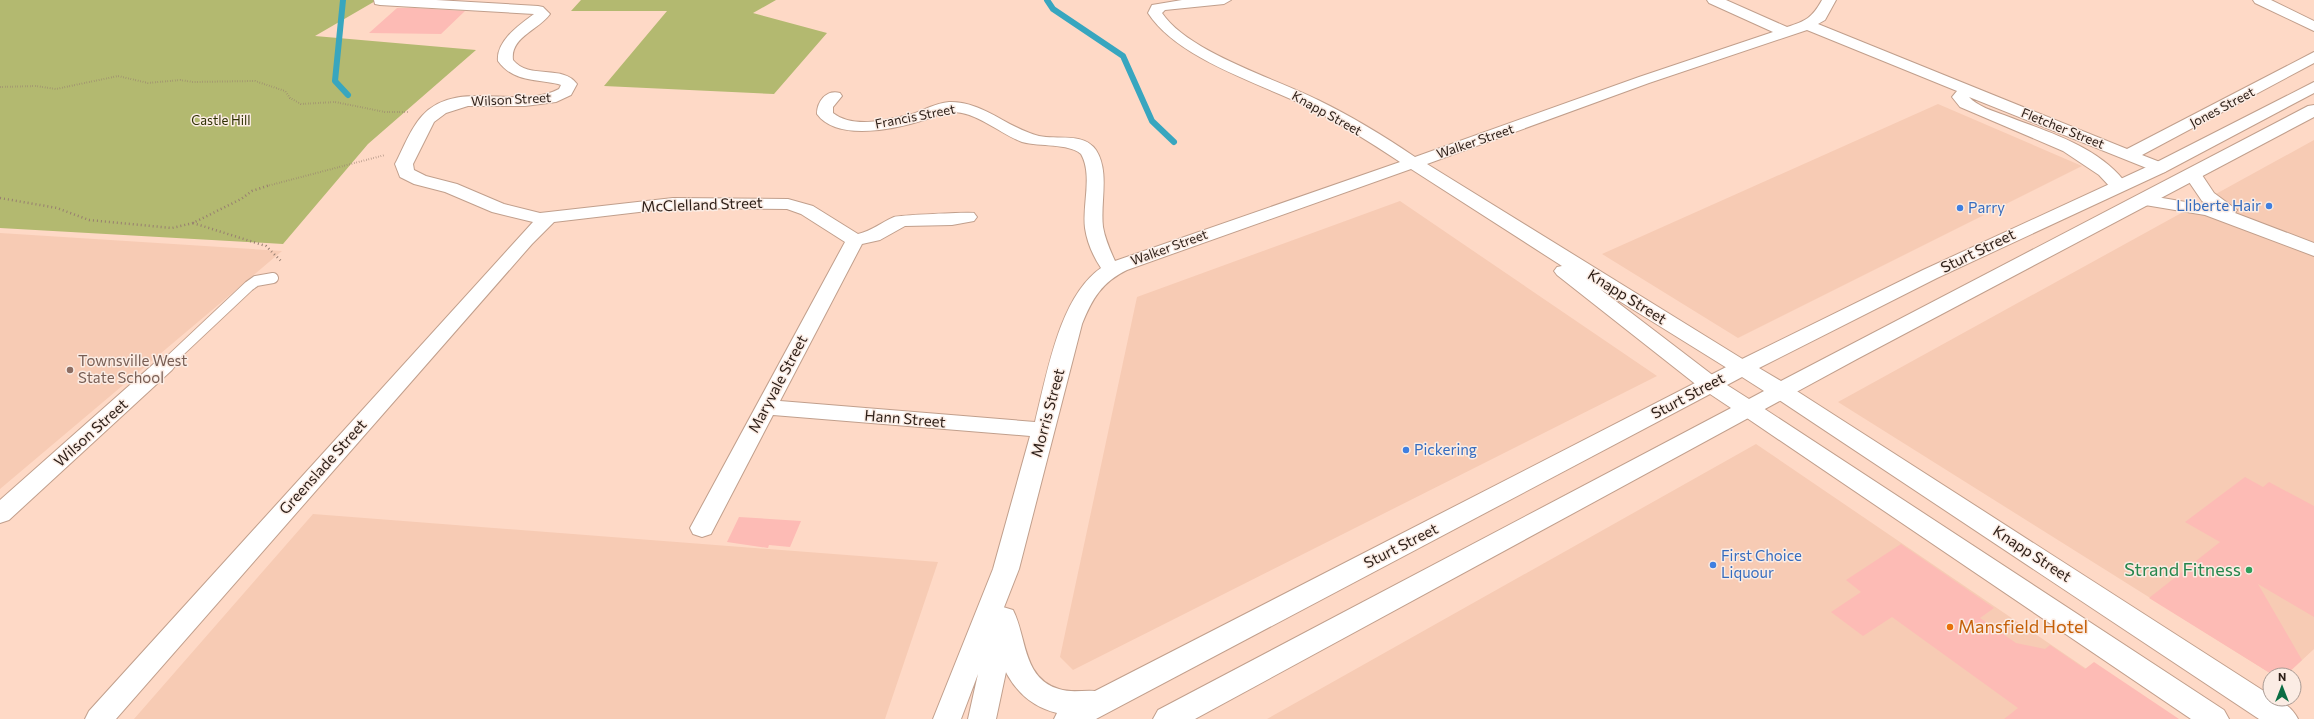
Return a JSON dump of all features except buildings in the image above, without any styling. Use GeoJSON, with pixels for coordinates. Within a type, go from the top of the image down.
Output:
{"type":"FeatureCollection","features":[{"type":"Feature","properties":{"kind":"main road","name":"Sturt Street"},"geometry":{"type":"LineString","coordinates":[[1069,719],[1742,368],[2038,222],[2158,168],[2314,87]]}},
{"type":"Feature","properties":{"kind":"main road","name":"Sturt Street"},"geometry":{"type":"LineString","coordinates":[[1168,719],[1781,391],[2071,238],[2194,176],[2314,110]]}},
{"type":"Feature","properties":{"kind":"main road"},"geometry":{"type":"LineString","coordinates":[[2038,222],[2071,238]]}},
{"type":"Feature","properties":{"kind":"main road","name":"Knapp Street"},"geometry":{"type":"LineString","coordinates":[[1742,368],[1859,441],[2283,719]]}},
{"type":"Feature","properties":{"kind":"main road"},"geometry":{"type":"LineString","coordinates":[[1711,385],[2214,719]]}},
{"type":"Feature","properties":{"kind":"main road"},"geometry":{"type":"LineString","coordinates":[[1825,460],[1859,441]]}},
{"type":"Feature","properties":{"kind":"main road"},"geometry":{"type":"LineString","coordinates":[[1004,618],[1012,659],[1026,681],[1038,692],[1062,704],[1103,701]]}},
{"type":"Feature","properties":{"kind":"street"},"geometry":{"type":"LineString","coordinates":[[1166,3],[1224,0]]}},
{"type":"Feature","properties":{"kind":"street"},"geometry":{"type":"LineString","coordinates":[[1714,0],[1786,32]]}},
{"type":"Feature","properties":{"kind":"street","name":"Walker Street"},"geometry":{"type":"LineString","coordinates":[[1111,270],[1149,254],[1807,25],[1820,17],[1829,0]]}},
{"type":"Feature","properties":{"kind":"street"},"geometry":{"type":"LineString","coordinates":[[2260,0],[2314,27]]}},
{"type":"Feature","properties":{"kind":"street","name":"Wilson Street"},"geometry":{"type":"LineString","coordinates":[[380,1],[528,8],[543,12],[515,37],[504,58],[512,67],[532,77],[567,82],[570,87],[565,93],[544,100],[467,101],[438,111],[427,120],[404,164],[406,173]]}},
{"type":"Feature","properties":{"kind":"street","name":"Knapp Street"},"geometry":{"type":"LineString","coordinates":[[1166,3],[1156,10],[1156,18],[1165,29],[1174,35],[1236,69],[1278,86],[1337,116],[1742,368]]}},
{"type":"Feature","properties":{"kind":"street","name":"Fletcher Street"},"geometry":{"type":"LineString","coordinates":[[1807,25],[2158,168]]}},
{"type":"Feature","properties":{"kind":"street","name":"Jones Street"},"geometry":{"type":"LineString","coordinates":[[2129,155],[2303,64],[2314,56]]}},
{"type":"Feature","properties":{"kind":"street","name":"Fletcher Street"},"geometry":{"type":"LineString","coordinates":[[1967,91],[1960,97],[1966,104],[2082,154],[2101,166],[2119,186]]}},
{"type":"Feature","properties":{"kind":"street","name":"Francis Street"},"geometry":{"type":"LineString","coordinates":[[834,96],[825,106],[825,114],[832,120],[850,126],[894,122],[920,116],[938,109],[963,107],[975,110],[1006,129],[1031,139],[1075,144],[1085,148],[1090,154],[1094,163],[1092,204],[1094,227],[1102,253],[1111,270]]}},
{"type":"Feature","properties":{"kind":"street"},"geometry":{"type":"LineString","coordinates":[[2082,154],[2100,155],[2110,148]]}},
{"type":"Feature","properties":{"kind":"street","name":"McClelland Street"},"geometry":{"type":"LineString","coordinates":[[406,173],[420,180],[451,188],[498,208],[548,218],[673,203],[779,203],[807,210],[855,240]]}},
{"type":"Feature","properties":{"kind":"street"},"geometry":{"type":"LineString","coordinates":[[2194,176],[2208,197],[2253,224]]}},
{"type":"Feature","properties":{"kind":"street"},"geometry":{"type":"LineString","coordinates":[[2145,200],[2200,207],[2253,224],[2314,250]]}},
{"type":"Feature","properties":{"kind":"street"},"geometry":{"type":"LineString","coordinates":[[855,240],[873,236],[901,221],[952,220],[968,217]]}},
{"type":"Feature","properties":{"kind":"street","name":"Greenslade Street"},"geometry":{"type":"LineString","coordinates":[[99,719],[524,240],[548,218]]}},
{"type":"Feature","properties":{"kind":"street","name":"Knapp Street"},"geometry":{"type":"LineString","coordinates":[[1512,226],[1580,284],[1711,385]]}},
{"type":"Feature","properties":{"kind":"street","name":"Maryvale Street"},"geometry":{"type":"LineString","coordinates":[[702,528],[855,240]]}},
{"type":"Feature","properties":{"kind":"street","name":"Morris Street"},"geometry":{"type":"LineString","coordinates":[[947,719],[1006,569],[1072,324],[1081,301],[1094,283],[1111,270]]}},
{"type":"Feature","properties":{"kind":"street"},"geometry":{"type":"LineString","coordinates":[[1647,336],[1670,324]]}},
{"type":"Feature","properties":{"kind":"street","name":"Wilson Street"},"geometry":{"type":"LineString","coordinates":[[0,514],[165,365]]}},
{"type":"Feature","properties":{"kind":"street","name":"Hann Street"},"geometry":{"type":"LineString","coordinates":[[765,407],[1044,430]]}},
{"type":"Feature","properties":{"kind":"street","name":"Morris Street"},"geometry":{"type":"LineString","coordinates":[[982,719],[994,670],[1004,618],[1006,569]]}},
{"type":"Feature","properties":{"kind":"lane"},"geometry":{"type":"LineString","coordinates":[[256,281],[274,278]]}},
{"type":"Feature","properties":{"kind":"lane","name":"Wilson Street"},"geometry":{"type":"LineString","coordinates":[[165,365],[256,281]]}},
{"type":"Feature","properties":{"kind":"path"},"geometry":{"type":"LineString","coordinates":[[0,87],[56,89],[72,84],[118,76],[148,83],[180,80],[216,82],[255,80],[263,85],[285,91],[290,98],[301,104],[336,102],[385,112],[438,111]]}},
{"type":"Feature","properties":{"kind":"path"},"geometry":{"type":"LineString","coordinates":[[0,198],[57,208],[89,220],[172,228],[193,223],[241,199],[252,191],[271,184],[414,147]]}},
{"type":"Feature","properties":{"kind":"path"},"geometry":{"type":"LineString","coordinates":[[193,223],[266,246],[281,260],[256,281]]}},
{"type":"Feature","properties":{"kind":"shaded area"},"geometry":{"type":"Polygon","coordinates":[[[1938,104],[2082,166],[1738,338],[1602,254],[1938,104]]]}},
{"type":"Feature","properties":{"kind":"shaded area"},"geometry":{"type":"Polygon","coordinates":[[[2314,140],[2314,649],[2295,667],[2262,668],[1838,402],[2314,140]]]}},
{"type":"Feature","properties":{"kind":"shaded area"},"geometry":{"type":"Polygon","coordinates":[[[1400,201],[1657,376],[1073,670],[1060,657],[1137,297],[1400,201]]]}},
{"type":"Feature","properties":{"kind":"shaded area","name":"Townsville West State School"},"geometry":{"type":"Polygon","coordinates":[[[0,233],[282,251],[0,489],[0,233]]]}},
{"type":"Feature","properties":{"kind":"shaded area"},"geometry":{"type":"Polygon","coordinates":[[[1756,444],[2160,719],[1267,719],[1756,444]]]}},
{"type":"Feature","properties":{"kind":"shaded area"},"geometry":{"type":"Polygon","coordinates":[[[313,514],[938,562],[885,719],[134,719],[313,514]]]}},
{"type":"Feature","properties":{"kind":"green space","name":"Castle Hill"},"geometry":{"type":"Polygon","coordinates":[[[0,0],[377,0],[315,36],[476,50],[368,144],[283,244],[0,228],[0,0]]]}},
{"type":"Feature","properties":{"kind":"green space"},"geometry":{"type":"Polygon","coordinates":[[[581,0],[776,0],[753,13],[827,33],[774,94],[604,86],[667,11],[571,11],[581,0]]]}},
{"type":"Feature","properties":{"kind":"waterway"},"geometry":{"type":"LineString","coordinates":[[343,0],[335,81],[348,95]]}},
{"type":"Feature","properties":{"kind":"waterway"},"geometry":{"type":"LineString","coordinates":[[1047,0],[1053,9],[1123,56],[1152,121],[1174,142]]}},
{"type":"Feature","properties":{"kind":"place","name":"Lliberte Hair"},"geometry":{"type":"Point","coordinates":[2269,206]}},
{"type":"Feature","properties":{"kind":"place","name":"Parry"},"geometry":{"type":"Point","coordinates":[1960,208]}},
{"type":"Feature","properties":{"kind":"place","name":"Townsville West State School"},"geometry":{"type":"Point","coordinates":[70,370]}},
{"type":"Feature","properties":{"kind":"place","name":"Pickering"},"geometry":{"type":"Point","coordinates":[1406,450]}},
{"type":"Feature","properties":{"kind":"place","name":"First Choice Liquour"},"geometry":{"type":"Point","coordinates":[1713,565]}},
{"type":"Feature","properties":{"kind":"place","name":"Strand Fitness"},"geometry":{"type":"Point","coordinates":[2249,570]}},
{"type":"Feature","properties":{"kind":"place","name":"Mansfield Hotel"},"geometry":{"type":"Point","coordinates":[1950,627]}}]}
